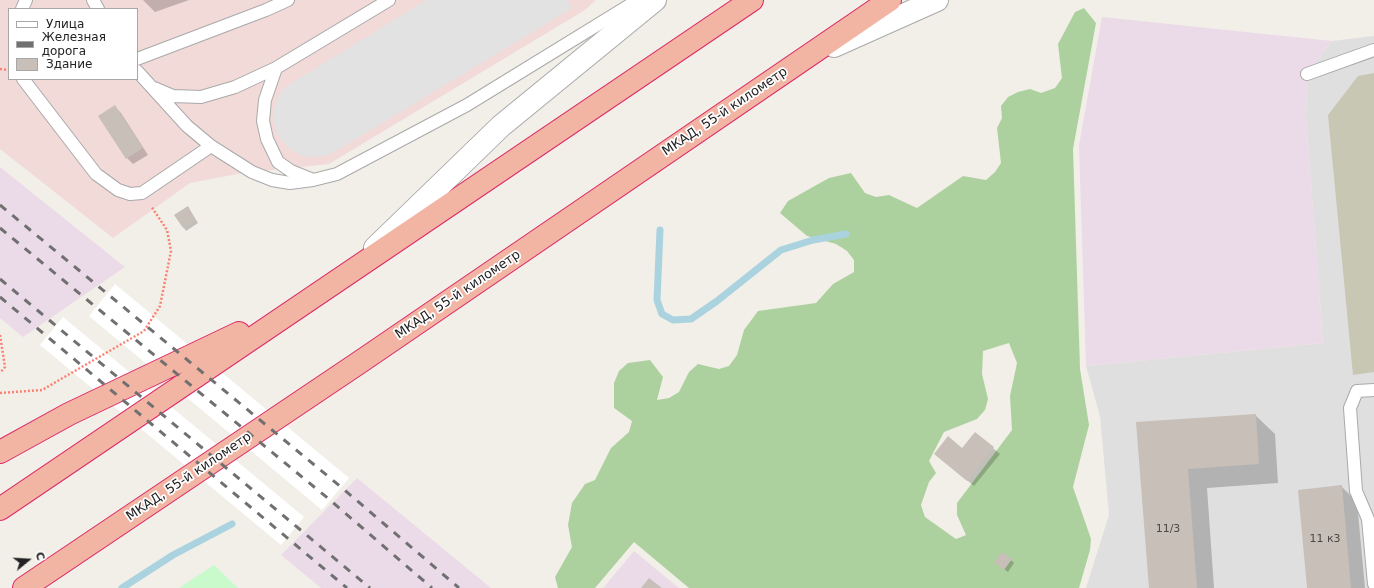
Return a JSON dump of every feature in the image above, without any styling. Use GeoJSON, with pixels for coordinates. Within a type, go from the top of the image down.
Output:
{"type":"FeatureCollection","features":[{"type":"Feature","properties":{"kind":"highway"},"geometry":{"type":"LineString","coordinates":[[0,509],[752,0]]}},
{"type":"Feature","properties":{"kind":"highway","name":"МКАД, 55-й километр"},"geometry":{"type":"LineString","coordinates":[[24,588],[353,367],[778,75],[890,0]]}},
{"type":"Feature","properties":{"kind":"highway"},"geometry":{"type":"LineString","coordinates":[[0,452],[69,414],[304,302]]}},
{"type":"Feature","properties":{"kind":"street"},"geometry":{"type":"LineString","coordinates":[[354,268],[501,126],[655,0]]}},
{"type":"Feature","properties":{"kind":"street"},"geometry":{"type":"LineString","coordinates":[[778,75],[849,38],[937,0]]}},
{"type":"Feature","properties":{"kind":"lane"},"geometry":{"type":"LineString","coordinates":[[138,59],[266,10],[288,0]]}},
{"type":"Feature","properties":{"kind":"lane"},"geometry":{"type":"LineString","coordinates":[[149,86],[173,96],[201,97],[235,87],[276,68],[389,0]]}},
{"type":"Feature","properties":{"kind":"lane"},"geometry":{"type":"LineString","coordinates":[[138,72],[187,126],[211,146],[252,172],[272,180],[290,183],[313,180],[338,174],[467,105],[638,0]]}},
{"type":"Feature","properties":{"kind":"lane"},"geometry":{"type":"LineString","coordinates":[[1307,74],[1374,50]]}},
{"type":"Feature","properties":{"kind":"lane"},"geometry":{"type":"LineString","coordinates":[[276,68],[265,100],[263,121],[267,139],[278,162],[291,172],[313,180]]}},
{"type":"Feature","properties":{"kind":"lane"},"geometry":{"type":"LineString","coordinates":[[24,80],[96,174],[118,190],[130,194],[142,193],[211,146]]}},
{"type":"Feature","properties":{"kind":"lane"},"geometry":{"type":"LineString","coordinates":[[1374,390],[1358,391],[1350,408],[1356,491],[1371,519],[1374,584]]}},
{"type":"Feature","properties":{"kind":"path"},"geometry":{"type":"LineString","coordinates":[[0,393],[42,390],[144,331],[160,306],[171,252],[167,230],[142,193]]}},
{"type":"Feature","properties":{"kind":"path"},"geometry":{"type":"LineString","coordinates":[[0,335],[5,367],[0,373]]}},
{"type":"Feature","properties":{"kind":"shaded area"},"geometry":{"type":"Polygon","coordinates":[[[0,0],[596,0],[585,10],[329,164],[243,173],[190,183],[113,238],[0,149],[0,0]]]}},
{"type":"Feature","properties":{"kind":"shaded area"},"geometry":{"type":"Polygon","coordinates":[[[426,0],[567,0],[572,8],[336,151],[325,156],[303,156],[292,150],[283,142],[277,133],[274,121],[274,109],[284,88],[426,0]]]}},
{"type":"Feature","properties":{"kind":"shaded area"},"geometry":{"type":"Polygon","coordinates":[[[1102,17],[1332,41],[1307,74],[1306,116],[1323,343],[1086,366],[1079,145],[1102,17]]]}},
{"type":"Feature","properties":{"kind":"shaded area"},"geometry":{"type":"Polygon","coordinates":[[[1374,36],[1374,588],[1086,588],[1109,515],[1100,416],[1086,366],[1323,343],[1306,116],[1307,74],[1332,41],[1374,36]]]}},
{"type":"Feature","properties":{"kind":"shaded area"},"geometry":{"type":"Polygon","coordinates":[[[1374,73],[1374,372],[1353,375],[1328,115],[1358,76],[1374,73]]]}},
{"type":"Feature","properties":{"kind":"shaded area"},"geometry":{"type":"Polygon","coordinates":[[[0,167],[125,267],[23,337],[0,318],[0,167]]]}},
{"type":"Feature","properties":{"kind":"shaded area"},"geometry":{"type":"Polygon","coordinates":[[[357,478],[491,588],[321,588],[281,555],[357,478]]]}},
{"type":"Feature","properties":{"kind":"shaded area"},"geometry":{"type":"Polygon","coordinates":[[[634,551],[679,588],[603,588],[634,551]]]}},
{"type":"Feature","properties":{"kind":"green space"},"geometry":{"type":"Polygon","coordinates":[[[1084,8],[1096,23],[1073,149],[1080,369],[1089,425],[1073,487],[1091,539],[1090,550],[1079,588],[689,588],[634,542],[595,588],[558,588],[555,577],[572,547],[568,525],[572,503],[585,484],[595,480],[611,448],[629,432],[632,421],[614,408],[614,383],[619,371],[628,363],[650,360],[663,377],[657,400],[669,398],[679,392],[689,372],[698,364],[719,369],[729,366],[737,355],[744,330],[758,311],[816,303],[833,284],[854,272],[854,260],[847,251],[836,244],[807,236],[780,213],[788,201],[829,178],[851,173],[865,193],[876,197],[889,195],[917,208],[963,176],[986,180],[995,172],[1001,163],[997,128],[1002,118],[1001,106],[1008,97],[1018,92],[1030,89],[1041,93],[1055,88],[1062,78],[1058,44],[1075,12],[1084,8]],[[1009,343],[983,351],[982,374],[988,399],[985,410],[977,419],[944,432],[929,461],[936,473],[929,482],[921,505],[925,517],[956,539],[966,535],[957,515],[957,503],[1012,430],[1010,396],[1017,363],[1009,343]]]}},
{"type":"Feature","properties":{"kind":"green space"},"geometry":{"type":"Polygon","coordinates":[[[214,565],[238,588],[179,588],[214,565]]]}},
{"type":"Feature","properties":{"kind":"pier"},"geometry":{"type":"Polygon","coordinates":[[[115,284],[349,478],[322,510],[89,316],[115,284]]]}},
{"type":"Feature","properties":{"kind":"pier"},"geometry":{"type":"Polygon","coordinates":[[[63,317],[304,517],[281,545],[40,345],[63,317]]]}},
{"type":"Feature","properties":{"kind":"building"},"geometry":{"type":"Polygon","coordinates":[[[115,105],[143,148],[126,159],[98,116],[115,105]]]}},
{"type":"Feature","properties":{"kind":"building"},"geometry":{"type":"Polygon","coordinates":[[[188,206],[196,220],[183,228],[174,215],[188,206]]]}},
{"type":"Feature","properties":{"kind":"building"},"geometry":{"type":"Polygon","coordinates":[[[1256,414],[1259,464],[1188,469],[1197,588],[1149,588],[1136,422],[1256,414]]]}},
{"type":"Feature","properties":{"kind":"building"},"geometry":{"type":"Polygon","coordinates":[[[975,432],[994,447],[967,481],[934,454],[948,436],[962,448],[975,432]]]}},
{"type":"Feature","properties":{"kind":"building"},"geometry":{"type":"Polygon","coordinates":[[[1342,485],[1351,588],[1307,588],[1298,490],[1342,485]]]}},
{"type":"Feature","properties":{"kind":"building"},"geometry":{"type":"Polygon","coordinates":[[[1002,552],[1012,559],[1004,570],[994,562],[1002,552]]]}},
{"type":"Feature","properties":{"kind":"building"},"geometry":{"type":"Polygon","coordinates":[[[649,578],[662,588],[641,588],[649,578]]]}},
{"type":"Feature","properties":{"kind":"waterway"},"geometry":{"type":"LineString","coordinates":[[660,230],[657,300],[662,314],[673,320],[691,319],[717,301],[781,250],[813,240],[846,234]]}},
{"type":"Feature","properties":{"kind":"waterway"},"geometry":{"type":"LineString","coordinates":[[122,588],[173,555],[232,524]]}},
{"type":"Feature","properties":{"kind":"railway"},"geometry":{"type":"LineString","coordinates":[[0,205],[341,487],[459,588]]}},
{"type":"Feature","properties":{"kind":"railway"},"geometry":{"type":"LineString","coordinates":[[0,228],[330,500],[432,588]]}},
{"type":"Feature","properties":{"kind":"railway"},"geometry":{"type":"LineString","coordinates":[[0,279],[370,588]]}},
{"type":"Feature","properties":{"kind":"railway"},"geometry":{"type":"LineString","coordinates":[[0,297],[347,588]]}}]}
